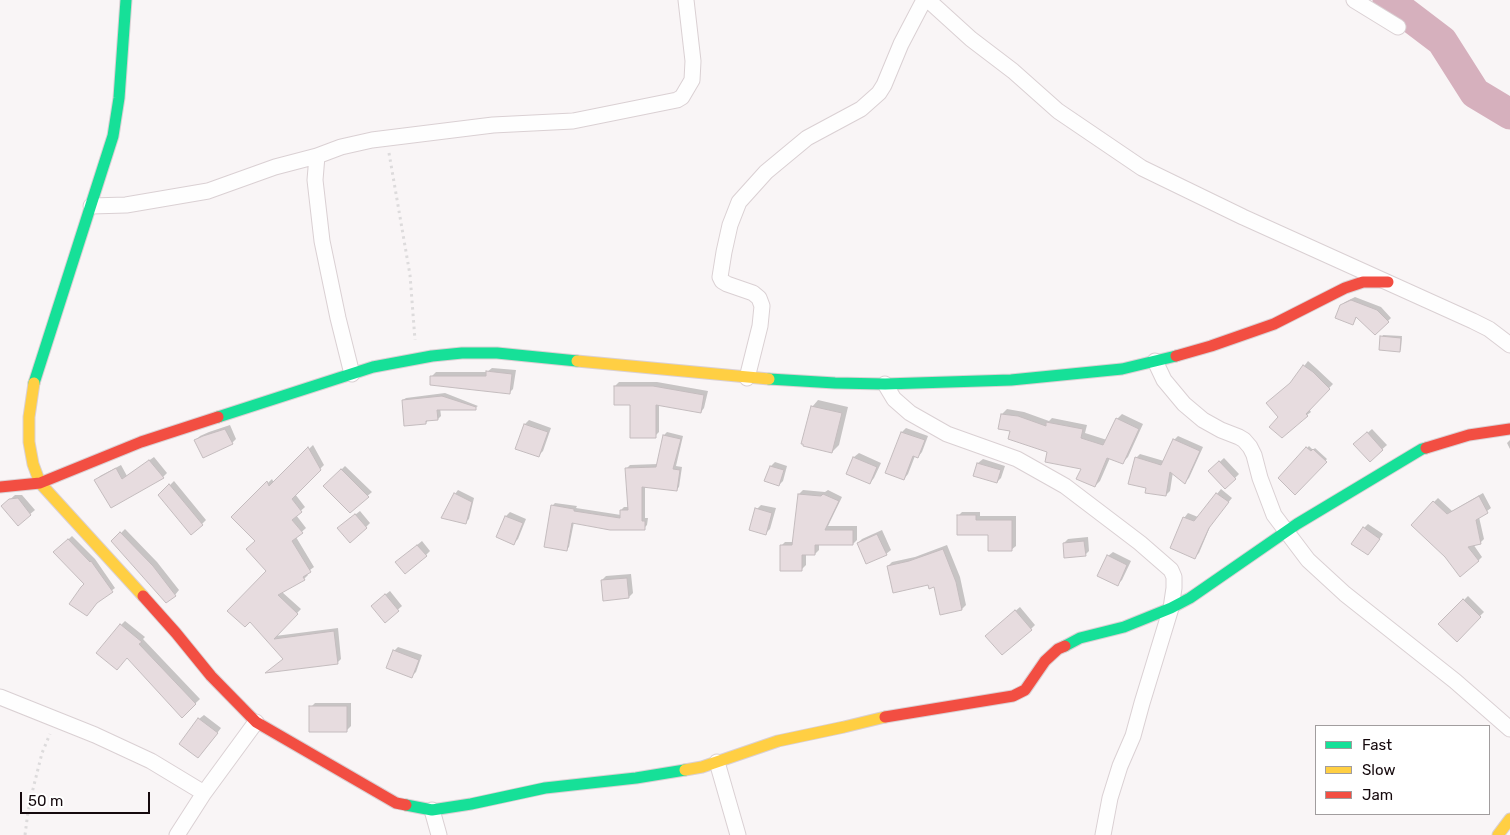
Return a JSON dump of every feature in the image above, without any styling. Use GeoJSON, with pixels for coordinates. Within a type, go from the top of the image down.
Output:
{"type":"FeatureCollection","features":[{"type":"Feature","properties":{"kind":"street"},"geometry":{"type":"LineString","coordinates":[[126,0],[119,98],[113,136],[34,383],[29,417],[29,442],[33,464],[40,483],[176,633],[212,676],[256,722],[396,803],[432,810],[471,804],[545,788],[636,778],[702,767],[778,741],[887,716],[1013,696],[1025,690],[1045,661],[1058,649],[1080,638],[1124,627],[1171,608],[1190,598],[1297,524],[1422,449],[1469,435],[1510,429]]}},
{"type":"Feature","properties":{"kind":"street"},"geometry":{"type":"LineString","coordinates":[[91,206],[126,205],[208,191],[275,167],[341,147],[388,138],[493,126],[573,121],[677,100],[682,97],[692,80],[693,61],[686,0]]}},
{"type":"Feature","properties":{"kind":"street"},"geometry":{"type":"LineString","coordinates":[[747,378],[760,326],[762,306],[759,298],[753,293],[722,282],[720,277],[730,225],[739,202],[766,172],[807,138],[861,109],[879,93],[901,44],[926,0],[1058,111],[1142,168],[1243,217],[1488,329],[1510,345]]}},
{"type":"Feature","properties":{"kind":"street"},"geometry":{"type":"LineString","coordinates":[[1354,0],[1398,27]]}},
{"type":"Feature","properties":{"kind":"street"},"geometry":{"type":"LineString","coordinates":[[316,156],[314,180],[322,241],[352,374]]}},
{"type":"Feature","properties":{"kind":"street"},"geometry":{"type":"LineString","coordinates":[[0,488],[40,483],[141,442],[373,367],[416,358],[462,353],[497,353],[747,378],[835,383],[884,384],[1011,380],[1122,368],[1155,361],[1211,346],[1274,324],[1345,288],[1363,282],[1388,282]]}},
{"type":"Feature","properties":{"kind":"street"},"geometry":{"type":"LineString","coordinates":[[1155,361],[1164,380],[1184,404],[1203,420],[1239,437],[1250,447],[1274,515],[1308,560],[1345,594],[1454,681],[1510,729]]}},
{"type":"Feature","properties":{"kind":"street"},"geometry":{"type":"LineString","coordinates":[[884,384],[894,399],[910,413],[947,434],[1017,459],[1065,486],[1140,543],[1171,570],[1174,577],[1171,608],[1133,736],[1117,774],[1110,798],[1105,828],[1118,835]]}},
{"type":"Feature","properties":{"kind":"street"},"geometry":{"type":"LineString","coordinates":[[0,697],[95,735],[152,761],[204,792]]}},
{"type":"Feature","properties":{"kind":"street"},"geometry":{"type":"LineString","coordinates":[[177,835],[204,792],[256,722]]}},
{"type":"Feature","properties":{"kind":"street"},"geometry":{"type":"LineString","coordinates":[[717,762],[738,835]]}},
{"type":"Feature","properties":{"kind":"street"},"geometry":{"type":"LineString","coordinates":[[432,810],[439,835]]}},
{"type":"Feature","properties":{"kind":"street"},"geometry":{"type":"LineString","coordinates":[[1498,835],[1510,819]]}},
{"type":"Feature","properties":{"kind":"path"},"geometry":{"type":"LineString","coordinates":[[388,138],[391,168],[410,275],[416,358]]}},
{"type":"Feature","properties":{"kind":"path"},"geometry":{"type":"LineString","coordinates":[[25,835],[28,812],[42,753],[55,719]]}},
{"type":"Feature","properties":{"kind":"building"},"geometry":{"type":"Polygon","coordinates":[[[1351,300],[1377,310],[1389,322],[1375,335],[1356,317],[1353,325],[1335,318],[1340,305],[1351,300]]]}},
{"type":"Feature","properties":{"kind":"building"},"geometry":{"type":"Polygon","coordinates":[[[1380,336],[1401,338],[1400,352],[1379,350],[1380,336]]]}},
{"type":"Feature","properties":{"kind":"building"},"geometry":{"type":"Polygon","coordinates":[[[1303,365],[1330,389],[1306,414],[1308,416],[1282,438],[1269,427],[1278,417],[1266,403],[1290,383],[1303,365]]]}},
{"type":"Feature","properties":{"kind":"building"},"geometry":{"type":"Polygon","coordinates":[[[486,371],[512,374],[510,394],[430,385],[430,376],[486,376],[486,371]]]}},
{"type":"Feature","properties":{"kind":"building"},"geometry":{"type":"Polygon","coordinates":[[[614,386],[653,386],[704,395],[701,413],[656,405],[656,438],[630,438],[630,405],[614,405],[614,386]]]}},
{"type":"Feature","properties":{"kind":"building"},"geometry":{"type":"Polygon","coordinates":[[[442,396],[476,407],[476,410],[437,410],[438,420],[426,421],[426,424],[404,426],[402,400],[442,396]]]}},
{"type":"Feature","properties":{"kind":"building"},"geometry":{"type":"Polygon","coordinates":[[[811,406],[842,413],[832,453],[801,444],[811,406]]]}},
{"type":"Feature","properties":{"kind":"building"},"geometry":{"type":"Polygon","coordinates":[[[1001,414],[1018,416],[1046,426],[1046,422],[1083,429],[1081,438],[1103,445],[1116,418],[1139,429],[1123,464],[1107,458],[1095,487],[1076,479],[1081,469],[1045,462],[1047,452],[1008,439],[1010,431],[998,429],[1001,414]]]}},
{"type":"Feature","properties":{"kind":"building"},"geometry":{"type":"Polygon","coordinates":[[[524,424],[548,432],[539,457],[515,449],[524,424]]]}},
{"type":"Feature","properties":{"kind":"building"},"geometry":{"type":"Polygon","coordinates":[[[225,429],[233,444],[203,458],[194,440],[225,429]]]}},
{"type":"Feature","properties":{"kind":"building"},"geometry":{"type":"Polygon","coordinates":[[[901,432],[925,440],[918,458],[913,456],[904,480],[885,473],[901,432]]]}},
{"type":"Feature","properties":{"kind":"building"},"geometry":{"type":"Polygon","coordinates":[[[1367,432],[1383,450],[1370,462],[1353,444],[1367,432]]]}},
{"type":"Feature","properties":{"kind":"building"},"geometry":{"type":"Polygon","coordinates":[[[663,435],[681,439],[673,469],[680,470],[677,491],[642,487],[642,521],[645,521],[645,530],[610,530],[572,523],[567,551],[544,547],[551,505],[574,509],[574,511],[620,518],[620,510],[628,510],[625,468],[656,467],[663,435]]]}},
{"type":"Feature","properties":{"kind":"building"},"geometry":{"type":"Polygon","coordinates":[[[1173,439],[1200,451],[1185,484],[1170,472],[1166,496],[1145,493],[1146,488],[1128,484],[1135,457],[1161,465],[1173,439]]]}},
{"type":"Feature","properties":{"kind":"building"},"geometry":{"type":"Polygon","coordinates":[[[308,447],[321,470],[292,499],[302,512],[292,520],[303,533],[292,541],[311,572],[303,577],[305,580],[278,595],[298,614],[274,639],[334,631],[338,664],[265,673],[283,659],[250,622],[245,627],[227,611],[266,571],[246,549],[255,541],[231,517],[267,481],[269,486],[308,447]]]}},
{"type":"Feature","properties":{"kind":"building"},"geometry":{"type":"Polygon","coordinates":[[[1306,447],[1311,451],[1313,449],[1327,462],[1295,495],[1278,478],[1306,447]]]}},
{"type":"Feature","properties":{"kind":"building"},"geometry":{"type":"Polygon","coordinates":[[[853,457],[877,467],[870,484],[846,474],[853,457]]]}},
{"type":"Feature","properties":{"kind":"building"},"geometry":{"type":"Polygon","coordinates":[[[149,460],[164,478],[111,508],[94,480],[116,468],[122,479],[149,460]]]}},
{"type":"Feature","properties":{"kind":"building"},"geometry":{"type":"Polygon","coordinates":[[[1219,461],[1236,479],[1225,489],[1208,471],[1219,461]]]}},
{"type":"Feature","properties":{"kind":"building"},"geometry":{"type":"Polygon","coordinates":[[[977,463],[1001,470],[997,483],[973,476],[977,463]]]}},
{"type":"Feature","properties":{"kind":"building"},"geometry":{"type":"Polygon","coordinates":[[[770,466],[784,470],[779,486],[764,481],[770,466]]]}},
{"type":"Feature","properties":{"kind":"building"},"geometry":{"type":"Polygon","coordinates":[[[341,469],[369,497],[350,513],[323,486],[341,469]]]}},
{"type":"Feature","properties":{"kind":"building"},"geometry":{"type":"Polygon","coordinates":[[[169,484],[203,525],[191,535],[158,495],[169,484]]]}},
{"type":"Feature","properties":{"kind":"building"},"geometry":{"type":"Polygon","coordinates":[[[454,493],[472,502],[466,524],[441,518],[454,493]]]}},
{"type":"Feature","properties":{"kind":"building"},"geometry":{"type":"Polygon","coordinates":[[[1216,493],[1229,502],[1209,528],[1195,559],[1170,548],[1183,517],[1194,521],[1216,493]]]}},
{"type":"Feature","properties":{"kind":"building"},"geometry":{"type":"Polygon","coordinates":[[[798,494],[821,496],[823,494],[839,501],[825,530],[853,530],[853,545],[815,545],[815,555],[802,555],[802,571],[780,571],[780,545],[792,545],[798,494]]]}},
{"type":"Feature","properties":{"kind":"building"},"geometry":{"type":"Polygon","coordinates":[[[1479,496],[1488,513],[1476,520],[1481,544],[1468,547],[1479,561],[1460,577],[1445,557],[1411,525],[1433,501],[1447,514],[1479,496]]]}},
{"type":"Feature","properties":{"kind":"building"},"geometry":{"type":"Polygon","coordinates":[[[18,498],[31,515],[18,526],[1,506],[9,499],[18,498]]]}},
{"type":"Feature","properties":{"kind":"building"},"geometry":{"type":"Polygon","coordinates":[[[755,508],[772,513],[766,535],[749,530],[755,508]]]}},
{"type":"Feature","properties":{"kind":"building"},"geometry":{"type":"Polygon","coordinates":[[[355,514],[367,528],[350,543],[337,528],[355,514]]]}},
{"type":"Feature","properties":{"kind":"building"},"geometry":{"type":"Polygon","coordinates":[[[957,515],[976,515],[976,520],[1012,520],[1012,551],[988,551],[988,535],[957,535],[957,515]]]}},
{"type":"Feature","properties":{"kind":"building"},"geometry":{"type":"Polygon","coordinates":[[[505,516],[523,523],[514,545],[496,537],[505,516]]]}},
{"type":"Feature","properties":{"kind":"building"},"geometry":{"type":"Polygon","coordinates":[[[1363,527],[1380,539],[1368,555],[1351,544],[1363,527]]]}},
{"type":"Feature","properties":{"kind":"building"},"geometry":{"type":"Polygon","coordinates":[[[120,532],[153,566],[176,596],[166,603],[111,541],[120,532]]]}},
{"type":"Feature","properties":{"kind":"building"},"geometry":{"type":"Polygon","coordinates":[[[877,534],[887,555],[866,564],[857,543],[877,534]]]}},
{"type":"Feature","properties":{"kind":"building"},"geometry":{"type":"Polygon","coordinates":[[[68,539],[91,561],[113,592],[97,603],[87,616],[69,604],[84,584],[53,552],[68,539]]]}},
{"type":"Feature","properties":{"kind":"building"},"geometry":{"type":"Polygon","coordinates":[[[1084,541],[1086,556],[1064,558],[1063,543],[1084,541]]]}},
{"type":"Feature","properties":{"kind":"building"},"geometry":{"type":"Polygon","coordinates":[[[417,545],[427,556],[405,574],[395,562],[417,545]]]}},
{"type":"Feature","properties":{"kind":"building"},"geometry":{"type":"Polygon","coordinates":[[[943,549],[956,582],[962,610],[940,615],[934,587],[929,589],[928,585],[893,593],[887,566],[909,561],[943,549]]]}},
{"type":"Feature","properties":{"kind":"building"},"geometry":{"type":"Polygon","coordinates":[[[1107,555],[1127,565],[1118,586],[1097,576],[1107,555]]]}},
{"type":"Feature","properties":{"kind":"building"},"geometry":{"type":"Polygon","coordinates":[[[627,578],[629,598],[603,601],[601,580],[627,578]]]}},
{"type":"Feature","properties":{"kind":"building"},"geometry":{"type":"Polygon","coordinates":[[[385,594],[399,611],[385,623],[371,606],[385,594]]]}},
{"type":"Feature","properties":{"kind":"building"},"geometry":{"type":"Polygon","coordinates":[[[1463,599],[1481,617],[1457,642],[1438,624],[1463,599]]]}},
{"type":"Feature","properties":{"kind":"building"},"geometry":{"type":"Polygon","coordinates":[[[1015,610],[1032,630],[1002,655],[985,636],[1015,610]]]}},
{"type":"Feature","properties":{"kind":"building"},"geometry":{"type":"Polygon","coordinates":[[[120,624],[142,642],[139,644],[196,704],[182,718],[127,658],[117,670],[96,653],[120,624]]]}},
{"type":"Feature","properties":{"kind":"building"},"geometry":{"type":"Polygon","coordinates":[[[393,650],[419,660],[412,678],[386,668],[393,650]]]}},
{"type":"Feature","properties":{"kind":"building"},"geometry":{"type":"Polygon","coordinates":[[[309,706],[347,706],[347,732],[309,732],[309,706]]]}},
{"type":"Feature","properties":{"kind":"building"},"geometry":{"type":"Polygon","coordinates":[[[198,718],[218,733],[198,758],[179,744],[198,718]]]}},
{"type":"Feature","properties":{"kind":"waterway"},"geometry":{"type":"LineString","coordinates":[[1388,0],[1442,41],[1475,93],[1510,114]]}},
{"type":"Feature","properties":{"kind":"traffic: fast"},"geometry":{"type":"LineString","coordinates":[[34,383],[113,136],[119,98],[126,0]]}},
{"type":"Feature","properties":{"kind":"traffic: fast"},"geometry":{"type":"LineString","coordinates":[[218,417],[373,367],[432,356],[462,353],[497,353],[577,361]]}},
{"type":"Feature","properties":{"kind":"traffic: fast"},"geometry":{"type":"LineString","coordinates":[[769,379],[885,384],[1011,380],[1122,369],[1176,356]]}},
{"type":"Feature","properties":{"kind":"traffic: fast"},"geometry":{"type":"LineString","coordinates":[[1065,646],[1080,638],[1124,627],[1171,608],[1190,598],[1297,524],[1426,448]]}},
{"type":"Feature","properties":{"kind":"traffic: fast"},"geometry":{"type":"LineString","coordinates":[[406,805],[432,810],[471,804],[545,788],[636,778],[685,770]]}},
{"type":"Feature","properties":{"kind":"traffic: slow"},"geometry":{"type":"LineString","coordinates":[[577,361],[769,379]]}},
{"type":"Feature","properties":{"kind":"traffic: slow"},"geometry":{"type":"LineString","coordinates":[[34,383],[29,417],[29,442],[33,464],[40,483],[143,596]]}},
{"type":"Feature","properties":{"kind":"traffic: slow"},"geometry":{"type":"LineString","coordinates":[[685,770],[702,767],[778,741],[885,717]]}},
{"type":"Feature","properties":{"kind":"traffic: slow"},"geometry":{"type":"LineString","coordinates":[[1498,835],[1510,819]]}},
{"type":"Feature","properties":{"kind":"traffic: jam"},"geometry":{"type":"LineString","coordinates":[[1176,356],[1274,324],[1345,288],[1363,282],[1388,282]]}},
{"type":"Feature","properties":{"kind":"traffic: jam"},"geometry":{"type":"LineString","coordinates":[[0,487],[40,483],[141,442],[218,417]]}},
{"type":"Feature","properties":{"kind":"traffic: jam"},"geometry":{"type":"LineString","coordinates":[[1426,448],[1469,435],[1510,429]]}},
{"type":"Feature","properties":{"kind":"traffic: jam"},"geometry":{"type":"LineString","coordinates":[[143,596],[211,676],[256,722],[396,803],[406,805]]}},
{"type":"Feature","properties":{"kind":"traffic: jam"},"geometry":{"type":"LineString","coordinates":[[885,717],[1013,696],[1025,690],[1045,661],[1058,649],[1065,646]]}}]}
